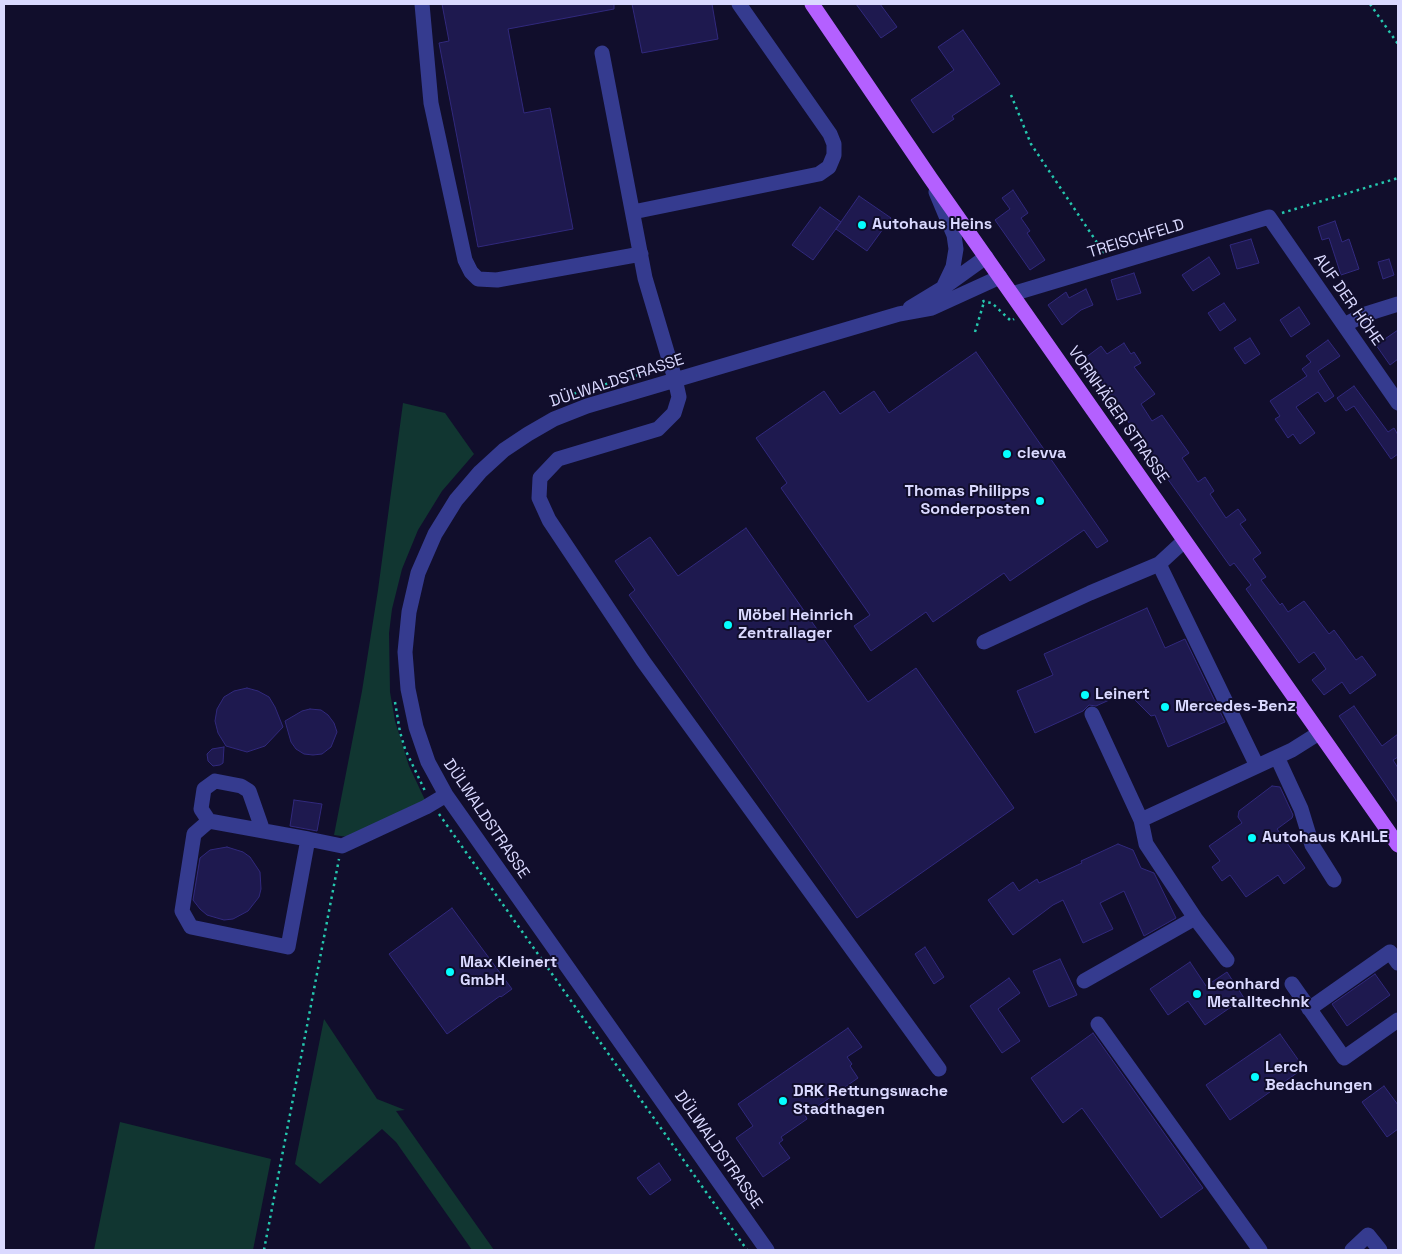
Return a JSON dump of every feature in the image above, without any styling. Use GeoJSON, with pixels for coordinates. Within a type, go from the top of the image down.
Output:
{"type":"FeatureCollection","features":[{"type":"Feature","properties":{"kind":"main road","name":"VORNHÄGER STRASSE"},"geometry":{"type":"LineString","coordinates":[[812,4],[931,179],[1398,845]]}},
{"type":"Feature","properties":{"kind":"street"},"geometry":{"type":"LineString","coordinates":[[422,4],[431,104],[465,260],[471,272],[478,279],[497,280],[641,254]]}},
{"type":"Feature","properties":{"kind":"street"},"geometry":{"type":"LineString","coordinates":[[633,212],[819,174],[829,167],[834,155],[834,144],[830,134],[739,4]]}},
{"type":"Feature","properties":{"kind":"street"},"geometry":{"type":"LineString","coordinates":[[602,53],[645,278],[679,396],[674,413],[658,429],[558,459],[540,478],[539,498],[549,520],[643,660],[939,1069]]}},
{"type":"Feature","properties":{"kind":"street"},"geometry":{"type":"LineString","coordinates":[[931,179],[954,235],[956,249],[953,267],[943,288]]}},
{"type":"Feature","properties":{"kind":"street","name":"TREISCHFELD"},"geometry":{"type":"LineString","coordinates":[[1012,294],[1269,217]]}},
{"type":"Feature","properties":{"kind":"street","name":"AUF DER HÖHE"},"geometry":{"type":"LineString","coordinates":[[1269,217],[1398,403]]}},
{"type":"Feature","properties":{"kind":"street","name":"DÜLWALDSTRASSE"},"geometry":{"type":"LineString","coordinates":[[899,314],[943,288],[986,257]]}},
{"type":"Feature","properties":{"kind":"street","name":"DÜLWALDSTRASSE"},"geometry":{"type":"LineString","coordinates":[[767,1250],[446,795],[428,762],[416,727],[408,689],[405,652],[409,612],[418,574],[435,534],[456,500],[480,472],[504,450],[554,419],[673,372],[981,295],[1000,277]]}},
{"type":"Feature","properties":{"kind":"street"},"geometry":{"type":"LineString","coordinates":[[1344,325],[1366,314],[1398,304]]}},
{"type":"Feature","properties":{"kind":"street"},"geometry":{"type":"LineString","coordinates":[[984,642],[1090,593],[1159,564],[1184,541]]}},
{"type":"Feature","properties":{"kind":"street"},"geometry":{"type":"LineString","coordinates":[[1159,564],[1257,766]]}},
{"type":"Feature","properties":{"kind":"street"},"geometry":{"type":"LineString","coordinates":[[1092,714],[1141,820],[1146,844],[1195,918],[1227,960]]}},
{"type":"Feature","properties":{"kind":"street"},"geometry":{"type":"LineString","coordinates":[[1141,820],[1257,766],[1319,733]]}},
{"type":"Feature","properties":{"kind":"street"},"geometry":{"type":"LineString","coordinates":[[1277,756],[1301,809],[1312,845],[1334,880]]}},
{"type":"Feature","properties":{"kind":"street"},"geometry":{"type":"LineString","coordinates":[[263,831],[249,791],[241,786],[215,781],[204,789],[201,809],[209,821],[342,846],[432,804],[446,795]]}},
{"type":"Feature","properties":{"kind":"street"},"geometry":{"type":"LineString","coordinates":[[209,821],[194,834],[182,911],[191,927],[288,947],[308,839]]}},
{"type":"Feature","properties":{"kind":"street"},"geometry":{"type":"LineString","coordinates":[[1084,981],[1195,918]]}},
{"type":"Feature","properties":{"kind":"street"},"geometry":{"type":"LineString","coordinates":[[1309,1010],[1390,952],[1398,963]]}},
{"type":"Feature","properties":{"kind":"street"},"geometry":{"type":"LineString","coordinates":[[1292,984],[1344,1058],[1398,1020]]}},
{"type":"Feature","properties":{"kind":"street"},"geometry":{"type":"LineString","coordinates":[[1098,1024],[1260,1250]]}},
{"type":"Feature","properties":{"kind":"street"},"geometry":{"type":"LineString","coordinates":[[1352,1250],[1368,1235],[1380,1250]]}},
{"type":"Feature","properties":{"kind":"path"},"geometry":{"type":"LineString","coordinates":[[1370,4],[1398,44]]}},
{"type":"Feature","properties":{"kind":"path"},"geometry":{"type":"LineString","coordinates":[[1011,95],[1031,144],[1111,265]]}},
{"type":"Feature","properties":{"kind":"path"},"geometry":{"type":"LineString","coordinates":[[1269,217],[1398,178]]}},
{"type":"Feature","properties":{"kind":"path"},"geometry":{"type":"LineString","coordinates":[[975,332],[981,295],[1011,321],[1024,311]]}},
{"type":"Feature","properties":{"kind":"path"},"geometry":{"type":"LineString","coordinates":[[554,403],[578,392],[673,372]]}},
{"type":"Feature","properties":{"kind":"path"},"geometry":{"type":"LineString","coordinates":[[394,693],[400,732],[405,749],[432,804],[747,1250]]}},
{"type":"Feature","properties":{"kind":"path"},"geometry":{"type":"LineString","coordinates":[[264,1250],[342,846]]}},
{"type":"Feature","properties":{"kind":"green space"},"geometry":{"type":"Polygon","coordinates":[[[403,403],[445,413],[474,454],[442,491],[418,530],[402,569],[392,609],[389,633],[390,692],[395,721],[409,766],[425,800],[348,837],[334,835],[362,691],[378,590],[403,403]]]}},
{"type":"Feature","properties":{"kind":"green space"},"geometry":{"type":"Polygon","coordinates":[[[324,1019],[377,1099],[405,1110],[396,1111],[494,1250],[472,1250],[396,1142],[382,1129],[320,1184],[295,1164],[324,1019]]]}},
{"type":"Feature","properties":{"kind":"green space"},"geometry":{"type":"Polygon","coordinates":[[[120,1122],[271,1159],[253,1250],[94,1250],[120,1122]]]}},
{"type":"Feature","properties":{"kind":"building"},"geometry":{"type":"Polygon","coordinates":[[[442,4],[614,4],[614,9],[508,29],[524,113],[550,108],[573,229],[478,247],[439,43],[449,41],[442,4]]]}},
{"type":"Feature","properties":{"kind":"building"},"geometry":{"type":"Polygon","coordinates":[[[632,4],[712,4],[718,39],[642,53],[632,4]]]}},
{"type":"Feature","properties":{"kind":"building"},"geometry":{"type":"Polygon","coordinates":[[[856,4],[880,4],[897,27],[881,38],[856,4]]]}},
{"type":"Feature","properties":{"kind":"building"},"geometry":{"type":"Polygon","coordinates":[[[963,30],[1000,84],[952,116],[954,119],[933,133],[911,100],[954,70],[938,47],[963,30]]]}},
{"type":"Feature","properties":{"kind":"building"},"geometry":{"type":"Polygon","coordinates":[[[1013,190],[1028,213],[1021,218],[1030,231],[1027,233],[1045,260],[1030,270],[995,220],[1010,209],[1002,198],[1013,190]]]}},
{"type":"Feature","properties":{"kind":"building","name":"Autohaus Heins"},"geometry":{"type":"Polygon","coordinates":[[[859,196],[891,218],[867,251],[836,229],[859,196]]]}},
{"type":"Feature","properties":{"kind":"building"},"geometry":{"type":"Polygon","coordinates":[[[820,207],[841,222],[813,260],[792,245],[820,207]]]}},
{"type":"Feature","properties":{"kind":"building"},"geometry":{"type":"Polygon","coordinates":[[[1335,221],[1342,242],[1349,239],[1359,269],[1341,275],[1329,238],[1322,240],[1318,227],[1335,221]]]}},
{"type":"Feature","properties":{"kind":"building"},"geometry":{"type":"Polygon","coordinates":[[[1251,239],[1259,263],[1237,269],[1230,245],[1251,239]]]}},
{"type":"Feature","properties":{"kind":"building"},"geometry":{"type":"Polygon","coordinates":[[[1209,257],[1220,274],[1193,291],[1182,275],[1209,257]]]}},
{"type":"Feature","properties":{"kind":"building"},"geometry":{"type":"Polygon","coordinates":[[[1389,259],[1394,275],[1383,279],[1378,262],[1389,259]]]}},
{"type":"Feature","properties":{"kind":"building"},"geometry":{"type":"Polygon","coordinates":[[[1134,273],[1141,293],[1117,300],[1111,280],[1134,273]]]}},
{"type":"Feature","properties":{"kind":"building"},"geometry":{"type":"Polygon","coordinates":[[[1086,289],[1093,305],[1081,310],[1062,325],[1048,305],[1066,292],[1069,298],[1086,289]]]}},
{"type":"Feature","properties":{"kind":"building"},"geometry":{"type":"Polygon","coordinates":[[[1224,303],[1236,320],[1220,331],[1208,313],[1224,303]]]}},
{"type":"Feature","properties":{"kind":"building"},"geometry":{"type":"Polygon","coordinates":[[[1299,307],[1310,324],[1291,337],[1280,320],[1299,307]]]}},
{"type":"Feature","properties":{"kind":"building"},"geometry":{"type":"Polygon","coordinates":[[[1398,330],[1398,359],[1390,365],[1376,345],[1398,330]]]}},
{"type":"Feature","properties":{"kind":"building"},"geometry":{"type":"Polygon","coordinates":[[[1250,338],[1260,354],[1245,364],[1234,348],[1250,338]]]}},
{"type":"Feature","properties":{"kind":"building"},"geometry":{"type":"Polygon","coordinates":[[[1328,340],[1340,356],[1318,371],[1334,396],[1325,402],[1318,392],[1296,407],[1315,433],[1300,444],[1293,434],[1288,438],[1275,419],[1280,416],[1270,401],[1307,376],[1302,369],[1311,362],[1306,356],[1328,340]]]}},
{"type":"Feature","properties":{"kind":"building"},"geometry":{"type":"Polygon","coordinates":[[[1124,343],[1131,354],[1134,352],[1141,363],[1134,367],[1155,394],[1141,404],[1152,421],[1162,415],[1189,453],[1182,458],[1198,482],[1205,477],[1214,491],[1210,494],[1226,518],[1238,509],[1246,520],[1240,524],[1261,553],[1253,559],[1266,577],[1261,580],[1280,605],[1282,603],[1288,612],[1304,601],[1329,634],[1334,630],[1356,660],[1362,656],[1376,675],[1350,694],[1342,682],[1324,695],[1312,680],[1326,669],[1314,652],[1299,663],[1246,589],[1251,585],[1234,563],[1230,566],[1085,358],[1101,346],[1107,354],[1124,343]]]}},
{"type":"Feature","properties":{"kind":"building"},"geometry":{"type":"Polygon","coordinates":[[[976,352],[1108,541],[1097,548],[1084,530],[1010,581],[1004,573],[933,622],[926,612],[871,651],[854,626],[870,615],[781,488],[787,483],[756,438],[824,391],[840,414],[874,391],[889,413],[976,352]]]}},
{"type":"Feature","properties":{"kind":"building"},"geometry":{"type":"Polygon","coordinates":[[[1354,386],[1388,432],[1394,428],[1398,435],[1398,454],[1391,459],[1354,406],[1346,411],[1337,398],[1354,386]]]}},
{"type":"Feature","properties":{"kind":"building"},"geometry":{"type":"Polygon","coordinates":[[[746,528],[868,702],[916,668],[1014,808],[857,918],[629,595],[635,590],[615,561],[650,537],[678,576],[746,528]]]}},
{"type":"Feature","properties":{"kind":"building"},"geometry":{"type":"Polygon","coordinates":[[[1147,608],[1165,648],[1185,639],[1225,722],[1168,747],[1155,715],[1151,716],[1127,692],[1096,706],[1089,705],[1083,711],[1035,733],[1017,691],[1053,675],[1044,654],[1147,608]]]}},
{"type":"Feature","properties":{"kind":"building"},"geometry":{"type":"Polygon","coordinates":[[[247,688],[269,697],[283,727],[265,746],[247,752],[226,746],[218,733],[215,721],[217,709],[224,697],[234,691],[247,688]]]}},
{"type":"Feature","properties":{"kind":"building"},"geometry":{"type":"Polygon","coordinates":[[[1354,706],[1382,746],[1398,734],[1398,757],[1393,760],[1398,768],[1398,803],[1339,716],[1354,706]]]}},
{"type":"Feature","properties":{"kind":"building"},"geometry":{"type":"Polygon","coordinates":[[[310,709],[321,710],[328,715],[334,723],[337,732],[331,747],[322,754],[304,754],[296,749],[291,742],[285,721],[302,711],[310,709]]]}},
{"type":"Feature","properties":{"kind":"building"},"geometry":{"type":"Polygon","coordinates":[[[224,747],[223,763],[213,766],[208,761],[207,754],[212,749],[224,747]]]}},
{"type":"Feature","properties":{"kind":"building","name":"Autohaus KAHLE"},"geometry":{"type":"Polygon","coordinates":[[[1272,786],[1280,787],[1293,815],[1292,818],[1277,829],[1305,868],[1284,884],[1278,875],[1246,897],[1230,875],[1222,881],[1212,867],[1220,861],[1209,846],[1242,823],[1238,817],[1239,811],[1272,786]]]}},
{"type":"Feature","properties":{"kind":"building"},"geometry":{"type":"Polygon","coordinates":[[[294,800],[322,804],[317,831],[290,826],[294,800]]]}},
{"type":"Feature","properties":{"kind":"building"},"geometry":{"type":"Polygon","coordinates":[[[1118,844],[1133,850],[1141,868],[1154,873],[1176,918],[1144,936],[1124,891],[1100,903],[1113,929],[1083,943],[1063,900],[1053,905],[1013,935],[988,900],[1013,882],[1019,891],[1037,879],[1039,883],[1118,844]]]}},
{"type":"Feature","properties":{"kind":"building"},"geometry":{"type":"Polygon","coordinates":[[[227,847],[243,852],[250,857],[260,872],[261,889],[259,897],[248,911],[233,919],[224,920],[207,915],[193,900],[200,858],[210,850],[227,847]]]}},
{"type":"Feature","properties":{"kind":"building","name":"Max Kleinert GmbH"},"geometry":{"type":"Polygon","coordinates":[[[452,908],[512,989],[447,1034],[389,954],[452,908]]]}},
{"type":"Feature","properties":{"kind":"building"},"geometry":{"type":"Polygon","coordinates":[[[925,947],[944,977],[934,984],[915,954],[925,947]]]}},
{"type":"Feature","properties":{"kind":"building"},"geometry":{"type":"Polygon","coordinates":[[[1060,959],[1077,995],[1049,1007],[1033,971],[1060,959]]]}},
{"type":"Feature","properties":{"kind":"building","name":"Leonhard Metalltechnk"},"geometry":{"type":"Polygon","coordinates":[[[1190,962],[1206,986],[1227,972],[1244,998],[1205,1025],[1188,1001],[1168,1015],[1150,989],[1190,962]]]}},
{"type":"Feature","properties":{"kind":"building"},"geometry":{"type":"Polygon","coordinates":[[[1375,974],[1390,995],[1347,1026],[1332,1004],[1375,974]]]}},
{"type":"Feature","properties":{"kind":"building"},"geometry":{"type":"Polygon","coordinates":[[[1009,978],[1020,993],[998,1009],[1020,1041],[1002,1053],[970,1006],[1009,978]]]}},
{"type":"Feature","properties":{"kind":"building","name":"DRK Rettungswache Stadthagen"},"geometry":{"type":"Polygon","coordinates":[[[848,1028],[862,1047],[847,1057],[852,1064],[850,1066],[858,1078],[805,1115],[807,1119],[781,1137],[783,1140],[779,1143],[790,1158],[763,1177],[736,1138],[753,1126],[738,1104],[848,1028]]]}},
{"type":"Feature","properties":{"kind":"building"},"geometry":{"type":"Polygon","coordinates":[[[1093,1033],[1203,1188],[1161,1218],[1082,1108],[1063,1123],[1031,1078],[1093,1033]]]}},
{"type":"Feature","properties":{"kind":"building","name":"Lerch Bedachungen"},"geometry":{"type":"Polygon","coordinates":[[[1280,1034],[1304,1068],[1230,1120],[1206,1085],[1280,1034]]]}},
{"type":"Feature","properties":{"kind":"building"},"geometry":{"type":"Polygon","coordinates":[[[1384,1086],[1398,1105],[1398,1129],[1387,1137],[1362,1102],[1384,1086]]]}},
{"type":"Feature","properties":{"kind":"building"},"geometry":{"type":"Polygon","coordinates":[[[659,1163],[671,1180],[650,1195],[637,1178],[659,1163]]]}},
{"type":"Feature","properties":{"kind":"place","name":"Autohaus Heins"},"geometry":{"type":"Point","coordinates":[862,225]}},
{"type":"Feature","properties":{"kind":"place","name":"clevva"},"geometry":{"type":"Point","coordinates":[1007,454]}},
{"type":"Feature","properties":{"kind":"place","name":"Thomas Philipps Sonderposten"},"geometry":{"type":"Point","coordinates":[1040,501]}},
{"type":"Feature","properties":{"kind":"place","name":"Möbel Heinrich Zentrallager"},"geometry":{"type":"Point","coordinates":[728,625]}},
{"type":"Feature","properties":{"kind":"place","name":"Leinert"},"geometry":{"type":"Point","coordinates":[1085,695]}},
{"type":"Feature","properties":{"kind":"place","name":"Mercedes-Benz"},"geometry":{"type":"Point","coordinates":[1165,707]}},
{"type":"Feature","properties":{"kind":"place","name":"Autohaus KAHLE"},"geometry":{"type":"Point","coordinates":[1252,838]}},
{"type":"Feature","properties":{"kind":"place","name":"Max Kleinert GmbH"},"geometry":{"type":"Point","coordinates":[450,972]}},
{"type":"Feature","properties":{"kind":"place","name":"Leonhard Metalltechnk"},"geometry":{"type":"Point","coordinates":[1197,994]}},
{"type":"Feature","properties":{"kind":"place","name":"Lerch Bedachungen"},"geometry":{"type":"Point","coordinates":[1255,1077]}},
{"type":"Feature","properties":{"kind":"place","name":"DRK Rettungswache Stadthagen"},"geometry":{"type":"Point","coordinates":[783,1101]}}]}
